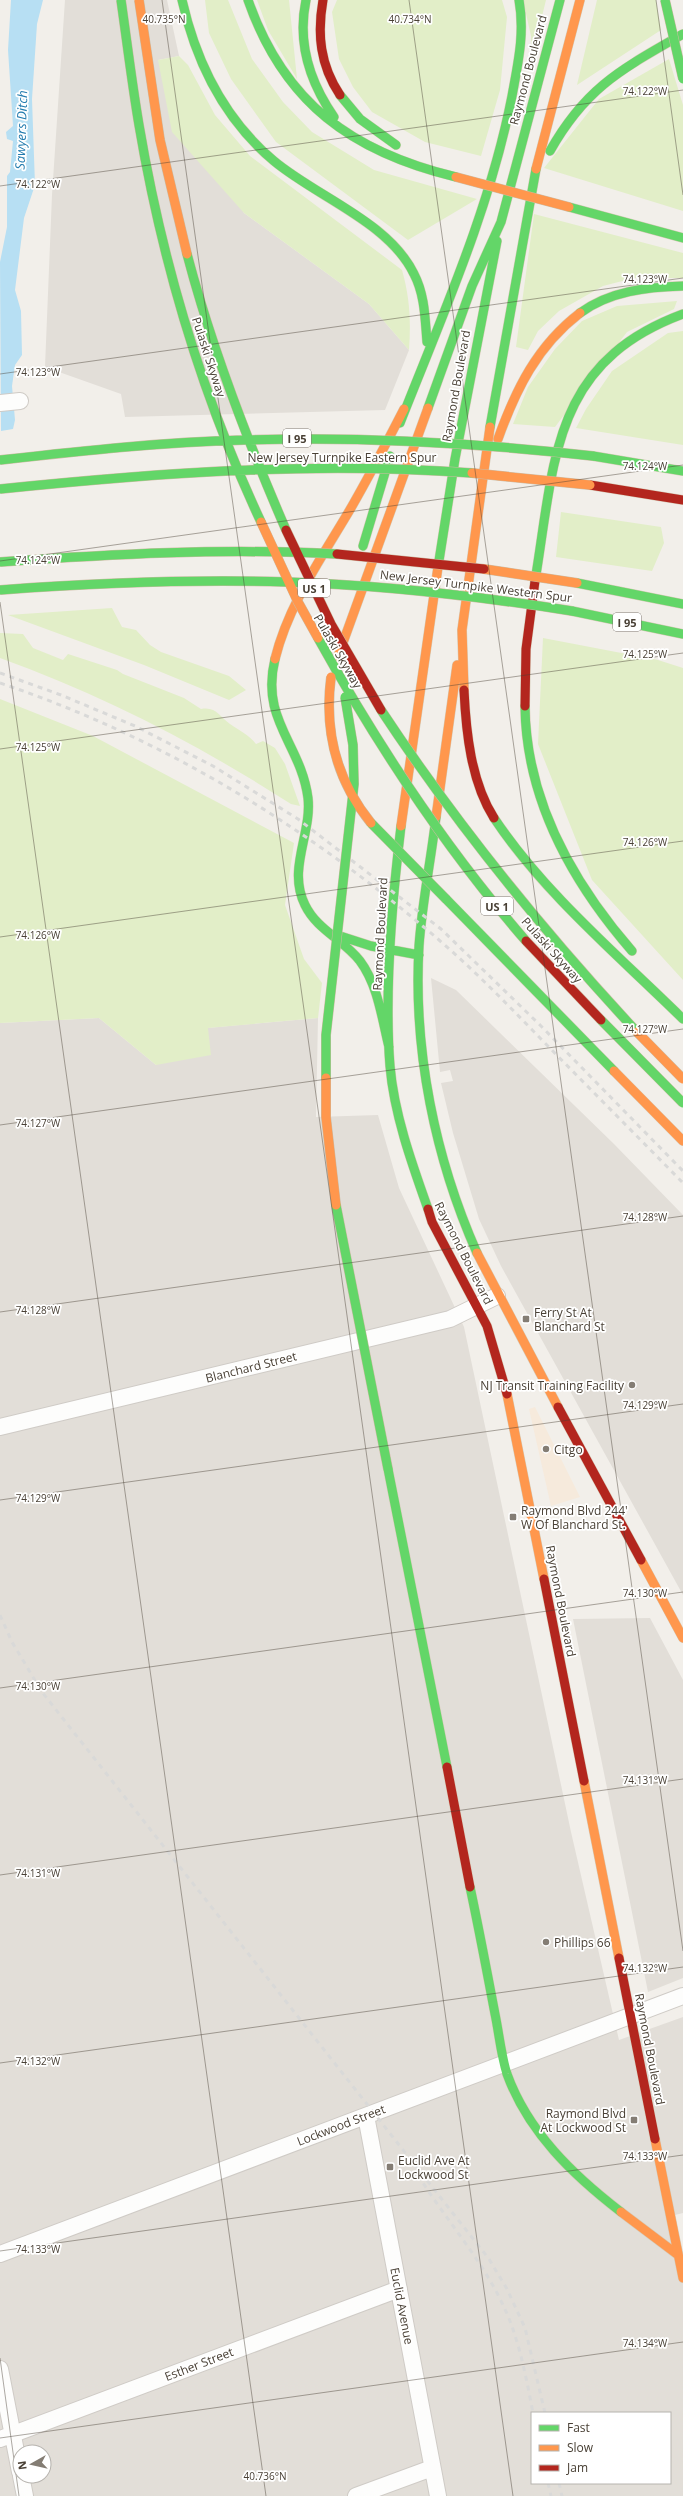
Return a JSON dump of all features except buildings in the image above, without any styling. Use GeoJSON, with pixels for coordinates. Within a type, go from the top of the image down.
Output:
{"type":"FeatureCollection","features":[{"type":"Feature","properties":{"kind":"main road","name":"Pulaski Skyway"},"geometry":{"type":"LineString","coordinates":[[121,0],[134,100],[154,208],[197,363],[230,452],[256,516],[301,610],[342,684],[442,836],[508,920],[585,1003],[683,1103]]}},
{"type":"Feature","properties":{"kind":"main road","name":"Pulaski Skyway"},"geometry":{"type":"LineString","coordinates":[[140,0],[154,107],[169,184],[188,263],[211,339],[237,414],[266,488],[331,623],[376,702],[417,766],[465,832],[514,895],[566,954],[631,1026],[683,1079]]}},
{"type":"Feature","properties":{"kind":"main road"},"geometry":{"type":"LineString","coordinates":[[182,0],[194,46],[207,77],[226,109],[244,132],[286,171],[384,236],[407,260],[419,280],[425,300],[427,351]]}},
{"type":"Feature","properties":{"kind":"main road"},"geometry":{"type":"LineString","coordinates":[[248,0],[264,42],[289,82],[310,105],[347,132],[396,160],[683,238]]}},
{"type":"Feature","properties":{"kind":"main road"},"geometry":{"type":"LineString","coordinates":[[306,0],[302,31],[309,71],[330,111],[347,132]]}},
{"type":"Feature","properties":{"kind":"main road"},"geometry":{"type":"LineString","coordinates":[[323,0],[320,17],[320,42],[326,68],[337,93],[344,104],[361,122],[403,148]]}},
{"type":"Feature","properties":{"kind":"main road"},"geometry":{"type":"LineString","coordinates":[[519,0],[522,18],[521,50],[503,142],[473,236],[404,409],[347,602],[337,638],[331,677],[329,698],[332,734],[338,761],[350,793],[376,829],[683,1141]]}},
{"type":"Feature","properties":{"kind":"main road","name":"Raymond Boulevard"},"geometry":{"type":"LineString","coordinates":[[560,0],[501,222],[471,369],[445,522],[407,772],[397,856],[390,951],[388,1047],[396,1105],[418,1184],[437,1232],[477,1307],[494,1344],[510,1402],[631,2016],[676,2212],[678,2256],[683,2278]]}},
{"type":"Feature","properties":{"kind":"main road","name":"Raymond Boulevard"},"geometry":{"type":"LineString","coordinates":[[580,0],[530,185],[506,325],[462,630],[419,956],[422,1048],[437,1137],[457,1208],[474,1249],[497,1296],[683,1638]]}},
{"type":"Feature","properties":{"kind":"main road"},"geometry":{"type":"LineString","coordinates":[[665,0],[683,79]]}},
{"type":"Feature","properties":{"kind":"main road"},"geometry":{"type":"LineString","coordinates":[[482,172],[530,185],[565,123],[586,96],[616,73],[683,34]]}},
{"type":"Feature","properties":{"kind":"main road"},"geometry":{"type":"LineString","coordinates":[[331,677],[472,286],[501,222]]}},
{"type":"Feature","properties":{"kind":"main road"},"geometry":{"type":"LineString","coordinates":[[481,494],[502,425],[517,392],[540,351],[559,328],[580,311],[613,295],[652,287],[683,286]]}},
{"type":"Feature","properties":{"kind":"main road"},"geometry":{"type":"LineString","coordinates":[[638,958],[591,898],[565,854],[547,817],[535,779],[527,741],[524,701],[525,660],[534,586],[554,469],[569,412],[589,377],[622,345],[647,329],[683,314]]}},
{"type":"Feature","properties":{"kind":"main road"},"geometry":{"type":"LineString","coordinates":[[388,1047],[376,995],[364,967],[309,916],[300,895],[298,867],[308,816],[307,791],[301,769],[275,718],[270,692],[272,672],[280,640],[304,588],[356,500],[404,409]]}},
{"type":"Feature","properties":{"kind":"main road","name":"New Jersey Turnpike Eastern Spur"},"geometry":{"type":"LineString","coordinates":[[0,460],[185,443],[318,438],[467,443],[593,456],[683,471]]}},
{"type":"Feature","properties":{"kind":"main road","name":"New Jersey Turnpike Eastern Spur"},"geometry":{"type":"LineString","coordinates":[[0,488],[145,474],[311,466],[450,470],[590,485],[683,500]]}},
{"type":"Feature","properties":{"kind":"main road","name":"New Jersey Turnpike Western Spur"},"geometry":{"type":"LineString","coordinates":[[0,562],[140,553],[280,552],[436,563],[577,583],[683,604]]}},
{"type":"Feature","properties":{"kind":"main road","name":"New Jersey Turnpike Western Spur"},"geometry":{"type":"LineString","coordinates":[[0,590],[140,581],[290,581],[403,587],[495,598],[572,611],[683,634]]}},
{"type":"Feature","properties":{"kind":"main road"},"geometry":{"type":"LineString","coordinates":[[462,630],[464,706],[469,749],[478,786],[495,820],[512,845],[540,877],[683,1019]]}},
{"type":"Feature","properties":{"kind":"main road"},"geometry":{"type":"LineString","coordinates":[[342,684],[353,746],[354,784],[326,1028],[326,1117],[338,1222],[388,1469],[504,2064],[528,2119],[564,2165],[598,2195],[678,2256]]}},
{"type":"Feature","properties":{"kind":"main road"},"geometry":{"type":"LineString","coordinates":[[320,927],[342,937],[390,951],[419,956]]}},
{"type":"Feature","properties":{"kind":"main road"},"geometry":{"type":"LineString","coordinates":[[667,990],[683,1006]]}},
{"type":"Feature","properties":{"kind":"street"},"geometry":{"type":"LineString","coordinates":[[0,403],[20,401]]}},
{"type":"Feature","properties":{"kind":"street","name":"Blanchard Street"},"geometry":{"type":"LineString","coordinates":[[0,1427],[450,1319],[497,1296]]}},
{"type":"Feature","properties":{"kind":"street","name":"Lockwood Street"},"geometry":{"type":"LineString","coordinates":[[0,2254],[683,1996]]}},
{"type":"Feature","properties":{"kind":"street","name":"Euclid Avenue"},"geometry":{"type":"LineString","coordinates":[[366,2116],[438,2496]]}},
{"type":"Feature","properties":{"kind":"street","name":"Esther Street"},"geometry":{"type":"LineString","coordinates":[[6,2436],[399,2289]]}},
{"type":"Feature","properties":{"kind":"street"},"geometry":{"type":"LineString","coordinates":[[0,2369],[6,2436],[12,2451]]}},
{"type":"Feature","properties":{"kind":"street"},"geometry":{"type":"LineString","coordinates":[[356,2496],[432,2468]]}},
{"type":"Feature","properties":{"kind":"street"},"geometry":{"type":"LineString","coordinates":[[23,2484],[25,2496]]}},
{"type":"Feature","properties":{"kind":"shaded area"},"geometry":{"type":"Polygon","coordinates":[[[65,0],[167,0],[179,56],[158,60],[244,213],[369,304],[409,350],[385,410],[125,417],[121,394],[45,367],[52,195],[65,0]]]}},
{"type":"Feature","properties":{"kind":"shaded area"},"geometry":{"type":"Polygon","coordinates":[[[431,978],[456,990],[614,1144],[683,1215],[683,1595],[501,1266],[479,1219],[453,1133],[441,1083],[453,1081],[450,1070],[440,1072],[431,978]]]}},
{"type":"Feature","properties":{"kind":"shaded area"},"geometry":{"type":"Polygon","coordinates":[[[99,1018],[156,1065],[207,1028],[318,1018],[316,1117],[378,1115],[399,1188],[464,1327],[571,1832],[619,2040],[683,2017],[683,2213],[675,2215],[683,2259],[683,2496],[0,2496],[0,1023],[99,1018]]]}},
{"type":"Feature","properties":{"kind":"shaded area"},"geometry":{"type":"Polygon","coordinates":[[[535,1407],[580,1497],[551,1506],[529,1409],[535,1407]]]}},
{"type":"Feature","properties":{"kind":"shaded area"},"geometry":{"type":"Polygon","coordinates":[[[650,1618],[683,1680],[683,1978],[648,1992],[573,1619],[650,1618]]]}},
{"type":"Feature","properties":{"kind":"green space"},"geometry":{"type":"Polygon","coordinates":[[[205,0],[228,0],[252,59],[283,102],[312,132],[374,170],[477,199],[408,240],[276,142],[231,79],[209,33],[205,0]]]}},
{"type":"Feature","properties":{"kind":"green space"},"geometry":{"type":"Polygon","coordinates":[[[257,0],[289,0],[297,79],[268,30],[257,0]]]}},
{"type":"Feature","properties":{"kind":"green space"},"geometry":{"type":"Polygon","coordinates":[[[337,0],[502,0],[507,17],[500,90],[481,156],[425,142],[372,112],[353,87],[339,59],[332,12],[337,0]]]}},
{"type":"Feature","properties":{"kind":"green space"},"geometry":{"type":"Polygon","coordinates":[[[523,0],[546,0],[531,61],[531,36],[523,0]]]}},
{"type":"Feature","properties":{"kind":"green space"},"geometry":{"type":"Polygon","coordinates":[[[597,0],[656,0],[661,30],[577,85],[597,0]]]}},
{"type":"Feature","properties":{"kind":"green space"},"geometry":{"type":"Polygon","coordinates":[[[179,56],[188,65],[215,115],[250,156],[402,270],[407,290],[409,310],[409,350],[369,304],[244,213],[172,132],[158,60],[179,56]]]}},
{"type":"Feature","properties":{"kind":"green space"},"geometry":{"type":"Polygon","coordinates":[[[669,59],[683,105],[683,211],[544,168],[599,99],[669,59]]]}},
{"type":"Feature","properties":{"kind":"green space"},"geometry":{"type":"Polygon","coordinates":[[[534,214],[683,253],[683,278],[634,278],[603,286],[559,311],[538,331],[528,350],[516,347],[534,214]]]}},
{"type":"Feature","properties":{"kind":"green space"},"geometry":{"type":"Polygon","coordinates":[[[677,301],[674,309],[627,332],[555,427],[513,424],[528,387],[555,349],[582,321],[617,306],[677,301]]]}},
{"type":"Feature","properties":{"kind":"green space"},"geometry":{"type":"Polygon","coordinates":[[[683,331],[683,445],[576,428],[586,409],[612,371],[668,333],[683,331]]]}},
{"type":"Feature","properties":{"kind":"green space"},"geometry":{"type":"Polygon","coordinates":[[[561,512],[661,527],[664,543],[652,571],[556,557],[561,512]]]}},
{"type":"Feature","properties":{"kind":"green space"},"geometry":{"type":"Polygon","coordinates":[[[112,608],[122,627],[136,630],[150,645],[161,652],[229,676],[246,690],[229,700],[144,665],[8,615],[112,608]]]}},
{"type":"Feature","properties":{"kind":"green space"},"geometry":{"type":"Polygon","coordinates":[[[0,633],[23,634],[33,648],[63,660],[68,654],[117,670],[123,674],[184,698],[201,709],[206,708],[214,711],[256,744],[263,741],[275,748],[285,764],[300,806],[291,804],[256,782],[150,723],[76,688],[0,658],[0,633]]]}},
{"type":"Feature","properties":{"kind":"green space"},"geometry":{"type":"Polygon","coordinates":[[[543,638],[658,660],[683,668],[683,980],[592,880],[538,744],[543,638]]]}},
{"type":"Feature","properties":{"kind":"green space"},"geometry":{"type":"Polygon","coordinates":[[[0,699],[93,736],[294,843],[285,905],[304,959],[322,983],[318,1018],[208,1028],[211,1055],[156,1065],[99,1018],[0,1023],[0,699]]]}},
{"type":"Feature","properties":{"kind":"water","name":"Sawyers Ditch"},"geometry":{"type":"Polygon","coordinates":[[[11,0],[43,0],[37,24],[32,99],[35,185],[24,218],[15,290],[21,311],[22,355],[15,365],[12,386],[15,420],[13,429],[1,431],[0,262],[7,227],[7,176],[10,172],[13,141],[7,139],[6,132],[13,126],[8,50],[11,0]]]}},
{"type":"Feature","properties":{"kind":"railway"},"geometry":{"type":"LineString","coordinates":[[0,673],[61,695],[135,726],[213,766],[298,819],[441,929],[541,1026],[683,1171]]}},
{"type":"Feature","properties":{"kind":"railway"},"geometry":{"type":"LineString","coordinates":[[0,683],[61,705],[119,730],[176,759],[232,790],[286,824],[338,860],[389,899],[439,940],[465,964],[504,1001],[683,1183]]}},
{"type":"Feature","properties":{"kind":"railway"},"geometry":{"type":"LineString","coordinates":[[0,1615],[12,1642],[42,1692],[489,2259],[507,2289],[525,2328],[545,2412]]}},
{"type":"Feature","properties":{"kind":"railway"},"geometry":{"type":"LineString","coordinates":[[418,2175],[474,2255],[503,2305],[518,2344],[533,2412]]}},
{"type":"Feature","properties":{"kind":"railway"},"geometry":{"type":"LineString","coordinates":[[548,2484],[551,2496]]}},
{"type":"Feature","properties":{"kind":"railway"},"geometry":{"type":"LineString","coordinates":[[559,2484],[562,2496]]}},
{"type":"Feature","properties":{"kind":"traffic: fast"},"geometry":{"type":"LineString","coordinates":[[121,0],[148,176],[172,278],[203,378],[240,475],[261,522]]}},
{"type":"Feature","properties":{"kind":"traffic: fast"},"geometry":{"type":"LineString","coordinates":[[182,0],[195,45],[204,67],[214,88],[240,127],[256,145],[274,161],[310,187],[370,225],[388,239],[403,256],[418,282],[424,307],[427,342]]}},
{"type":"Feature","properties":{"kind":"traffic: fast"},"geometry":{"type":"LineString","coordinates":[[248,0],[263,36],[281,68],[302,95],[326,118],[354,137],[385,153],[419,166],[456,177]]}},
{"type":"Feature","properties":{"kind":"traffic: fast"},"geometry":{"type":"LineString","coordinates":[[306,0],[303,31],[307,61],[318,90],[334,117]]}},
{"type":"Feature","properties":{"kind":"traffic: fast"},"geometry":{"type":"LineString","coordinates":[[400,423],[464,262],[503,138],[512,96],[521,36],[521,12],[519,0]]}},
{"type":"Feature","properties":{"kind":"traffic: fast"},"geometry":{"type":"LineString","coordinates":[[428,408],[472,286],[501,222],[560,0]]}},
{"type":"Feature","properties":{"kind":"traffic: fast"},"geometry":{"type":"LineString","coordinates":[[665,0],[683,79]]}},
{"type":"Feature","properties":{"kind":"traffic: fast"},"geometry":{"type":"LineString","coordinates":[[550,151],[577,111],[592,95],[624,70],[683,34]]}},
{"type":"Feature","properties":{"kind":"traffic: fast"},"geometry":{"type":"LineString","coordinates":[[340,95],[360,119],[396,145]]}},
{"type":"Feature","properties":{"kind":"traffic: fast"},"geometry":{"type":"LineString","coordinates":[[490,427],[536,169]]}},
{"type":"Feature","properties":{"kind":"traffic: fast"},"geometry":{"type":"LineString","coordinates":[[569,207],[683,238]]}},
{"type":"Feature","properties":{"kind":"traffic: fast"},"geometry":{"type":"LineString","coordinates":[[438,567],[455,459],[497,241]]}},
{"type":"Feature","properties":{"kind":"traffic: fast"},"geometry":{"type":"LineString","coordinates":[[187,254],[208,325],[231,394],[286,530]]}},
{"type":"Feature","properties":{"kind":"traffic: fast"},"geometry":{"type":"LineString","coordinates":[[580,313],[616,295],[642,289],[683,286]]}},
{"type":"Feature","properties":{"kind":"traffic: fast"},"geometry":{"type":"LineString","coordinates":[[535,581],[548,496],[556,457],[567,421],[583,388],[607,360],[640,335],[683,314]]}},
{"type":"Feature","properties":{"kind":"traffic: fast"},"geometry":{"type":"LineString","coordinates":[[0,460],[152,445],[213,441],[288,439],[375,440],[462,444],[593,456]]}},
{"type":"Feature","properties":{"kind":"traffic: fast"},"geometry":{"type":"LineString","coordinates":[[363,546],[390,456]]}},
{"type":"Feature","properties":{"kind":"traffic: fast"},"geometry":{"type":"LineString","coordinates":[[593,456],[683,471]]}},
{"type":"Feature","properties":{"kind":"traffic: fast"},"geometry":{"type":"LineString","coordinates":[[0,489],[118,478],[236,470],[354,468],[472,473]]}},
{"type":"Feature","properties":{"kind":"traffic: fast"},"geometry":{"type":"LineString","coordinates":[[0,562],[210,552],[295,552],[337,554]]}},
{"type":"Feature","properties":{"kind":"traffic: fast"},"geometry":{"type":"LineString","coordinates":[[0,590],[143,582],[251,581],[323,583],[430,592],[572,611]]}},
{"type":"Feature","properties":{"kind":"traffic: fast"},"geometry":{"type":"LineString","coordinates":[[577,583],[683,604]]}},
{"type":"Feature","properties":{"kind":"traffic: fast"},"geometry":{"type":"LineString","coordinates":[[572,611],[683,634]]}},
{"type":"Feature","properties":{"kind":"traffic: fast"},"geometry":{"type":"LineString","coordinates":[[318,638],[364,718],[440,833],[496,906],[526,941]]}},
{"type":"Feature","properties":{"kind":"traffic: fast"},"geometry":{"type":"LineString","coordinates":[[275,659],[272,680],[273,699],[277,716],[298,762],[304,779],[308,798],[307,825],[299,865],[298,878],[300,892],[310,914],[323,928],[354,954],[366,970],[379,1002],[389,1047]]}},
{"type":"Feature","properties":{"kind":"traffic: fast"},"geometry":{"type":"LineString","coordinates":[[326,1078],[326,1035],[354,784],[353,745],[345,697]]}},
{"type":"Feature","properties":{"kind":"traffic: fast"},"geometry":{"type":"LineString","coordinates":[[525,706],[527,741],[534,774],[543,807],[556,838],[590,897],[610,925],[632,951]]}},
{"type":"Feature","properties":{"kind":"traffic: fast"},"geometry":{"type":"LineString","coordinates":[[381,710],[440,795],[502,876],[568,955],[637,1032]]}},
{"type":"Feature","properties":{"kind":"traffic: fast"},"geometry":{"type":"LineString","coordinates":[[436,817],[422,914],[419,946],[418,985],[420,1025],[430,1103],[439,1142],[449,1180],[477,1253]]}},
{"type":"Feature","properties":{"kind":"traffic: fast"},"geometry":{"type":"LineString","coordinates":[[494,818],[514,846],[559,898],[683,1019]]}},
{"type":"Feature","properties":{"kind":"traffic: fast"},"geometry":{"type":"LineString","coordinates":[[371,823],[446,899]]}},
{"type":"Feature","properties":{"kind":"traffic: fast"},"geometry":{"type":"LineString","coordinates":[[401,826],[388,977],[388,1037],[390,1066],[395,1102],[410,1157],[428,1209]]}},
{"type":"Feature","properties":{"kind":"traffic: fast"},"geometry":{"type":"LineString","coordinates":[[446,899],[614,1071]]}},
{"type":"Feature","properties":{"kind":"traffic: fast"},"geometry":{"type":"LineString","coordinates":[[337,935],[371,946],[419,955]]}},
{"type":"Feature","properties":{"kind":"traffic: fast"},"geometry":{"type":"LineString","coordinates":[[601,1020],[683,1103]]}},
{"type":"Feature","properties":{"kind":"traffic: fast"},"geometry":{"type":"LineString","coordinates":[[336,1205],[388,1469]]}},
{"type":"Feature","properties":{"kind":"traffic: fast"},"geometry":{"type":"LineString","coordinates":[[388,1469],[447,1767]]}},
{"type":"Feature","properties":{"kind":"traffic: fast"},"geometry":{"type":"LineString","coordinates":[[470,1887],[503,2059],[507,2074],[516,2095],[527,2115],[554,2151],[586,2183],[621,2212]]}},
{"type":"Feature","properties":{"kind":"traffic: slow"},"geometry":{"type":"LineString","coordinates":[[139,0],[160,140],[187,254]]}},
{"type":"Feature","properties":{"kind":"traffic: slow"},"geometry":{"type":"LineString","coordinates":[[536,169],[580,0]]}},
{"type":"Feature","properties":{"kind":"traffic: slow"},"geometry":{"type":"LineString","coordinates":[[456,177],[569,207]]}},
{"type":"Feature","properties":{"kind":"traffic: slow"},"geometry":{"type":"LineString","coordinates":[[498,439],[512,403],[540,354],[565,326],[580,313]]}},
{"type":"Feature","properties":{"kind":"traffic: slow"},"geometry":{"type":"LineString","coordinates":[[337,659],[428,408]]}},
{"type":"Feature","properties":{"kind":"traffic: slow"},"geometry":{"type":"LineString","coordinates":[[275,659],[281,639],[296,602],[363,487],[404,409]]}},
{"type":"Feature","properties":{"kind":"traffic: slow"},"geometry":{"type":"LineString","coordinates":[[464,690],[462,630],[490,427]]}},
{"type":"Feature","properties":{"kind":"traffic: slow"},"geometry":{"type":"LineString","coordinates":[[472,473],[590,485]]}},
{"type":"Feature","properties":{"kind":"traffic: slow"},"geometry":{"type":"LineString","coordinates":[[261,522],[298,602],[318,638]]}},
{"type":"Feature","properties":{"kind":"traffic: slow"},"geometry":{"type":"LineString","coordinates":[[401,826],[438,567]]}},
{"type":"Feature","properties":{"kind":"traffic: slow"},"geometry":{"type":"LineString","coordinates":[[484,569],[577,583]]}},
{"type":"Feature","properties":{"kind":"traffic: slow"},"geometry":{"type":"LineString","coordinates":[[436,817],[457,665]]}},
{"type":"Feature","properties":{"kind":"traffic: slow"},"geometry":{"type":"LineString","coordinates":[[331,677],[329,697],[330,717],[336,754],[349,790],[371,823]]}},
{"type":"Feature","properties":{"kind":"traffic: slow"},"geometry":{"type":"LineString","coordinates":[[637,1032],[683,1079]]}},
{"type":"Feature","properties":{"kind":"traffic: slow"},"geometry":{"type":"LineString","coordinates":[[614,1071],[683,1141]]}},
{"type":"Feature","properties":{"kind":"traffic: slow"},"geometry":{"type":"LineString","coordinates":[[326,1078],[326,1117],[336,1205]]}},
{"type":"Feature","properties":{"kind":"traffic: slow"},"geometry":{"type":"LineString","coordinates":[[477,1253],[558,1407]]}},
{"type":"Feature","properties":{"kind":"traffic: slow"},"geometry":{"type":"LineString","coordinates":[[507,1394],[544,1579]]}},
{"type":"Feature","properties":{"kind":"traffic: slow"},"geometry":{"type":"LineString","coordinates":[[641,1560],[683,1638]]}},
{"type":"Feature","properties":{"kind":"traffic: slow"},"geometry":{"type":"LineString","coordinates":[[584,1781],[619,1958]]}},
{"type":"Feature","properties":{"kind":"traffic: slow"},"geometry":{"type":"LineString","coordinates":[[655,2139],[683,2278]]}},
{"type":"Feature","properties":{"kind":"traffic: slow"},"geometry":{"type":"LineString","coordinates":[[621,2212],[678,2255]]}},
{"type":"Feature","properties":{"kind":"traffic: jam"},"geometry":{"type":"LineString","coordinates":[[323,0],[320,37],[324,61],[333,84],[340,95]]}},
{"type":"Feature","properties":{"kind":"traffic: jam"},"geometry":{"type":"LineString","coordinates":[[590,485],[683,500]]}},
{"type":"Feature","properties":{"kind":"traffic: jam"},"geometry":{"type":"LineString","coordinates":[[286,530],[331,624],[381,710]]}},
{"type":"Feature","properties":{"kind":"traffic: jam"},"geometry":{"type":"LineString","coordinates":[[337,554],[484,569]]}},
{"type":"Feature","properties":{"kind":"traffic: jam"},"geometry":{"type":"LineString","coordinates":[[525,706],[526,649],[535,581]]}},
{"type":"Feature","properties":{"kind":"traffic: jam"},"geometry":{"type":"LineString","coordinates":[[464,690],[466,723],[471,756],[480,789],[494,818]]}},
{"type":"Feature","properties":{"kind":"traffic: jam"},"geometry":{"type":"LineString","coordinates":[[526,941],[601,1020]]}},
{"type":"Feature","properties":{"kind":"traffic: jam"},"geometry":{"type":"LineString","coordinates":[[428,1209],[432,1222],[487,1326],[507,1394]]}},
{"type":"Feature","properties":{"kind":"traffic: jam"},"geometry":{"type":"LineString","coordinates":[[558,1407],[641,1560]]}},
{"type":"Feature","properties":{"kind":"traffic: jam"},"geometry":{"type":"LineString","coordinates":[[544,1579],[584,1781]]}},
{"type":"Feature","properties":{"kind":"traffic: jam"},"geometry":{"type":"LineString","coordinates":[[447,1767],[470,1887]]}},
{"type":"Feature","properties":{"kind":"traffic: jam"},"geometry":{"type":"LineString","coordinates":[[619,1958],[655,2139]]}},
{"type":"Feature","properties":{"kind":"place","name":"Ferry St At Blanchard St"},"geometry":{"type":"Point","coordinates":[526,1319]}},
{"type":"Feature","properties":{"kind":"place","name":"NJ Transit Training Facility"},"geometry":{"type":"Point","coordinates":[632,1385]}},
{"type":"Feature","properties":{"kind":"place","name":"Citgo"},"geometry":{"type":"Point","coordinates":[546,1449]}},
{"type":"Feature","properties":{"kind":"place","name":"Raymond Blvd 244' W Of Blanchard St."},"geometry":{"type":"Point","coordinates":[513,1517]}},
{"type":"Feature","properties":{"kind":"place","name":"Phillips 66"},"geometry":{"type":"Point","coordinates":[546,1942]}},
{"type":"Feature","properties":{"kind":"place","name":"Raymond Blvd At Lockwood St"},"geometry":{"type":"Point","coordinates":[634,2120]}},
{"type":"Feature","properties":{"kind":"place","name":"Euclid Ave At Lockwood St"},"geometry":{"type":"Point","coordinates":[390,2167]}}]}
